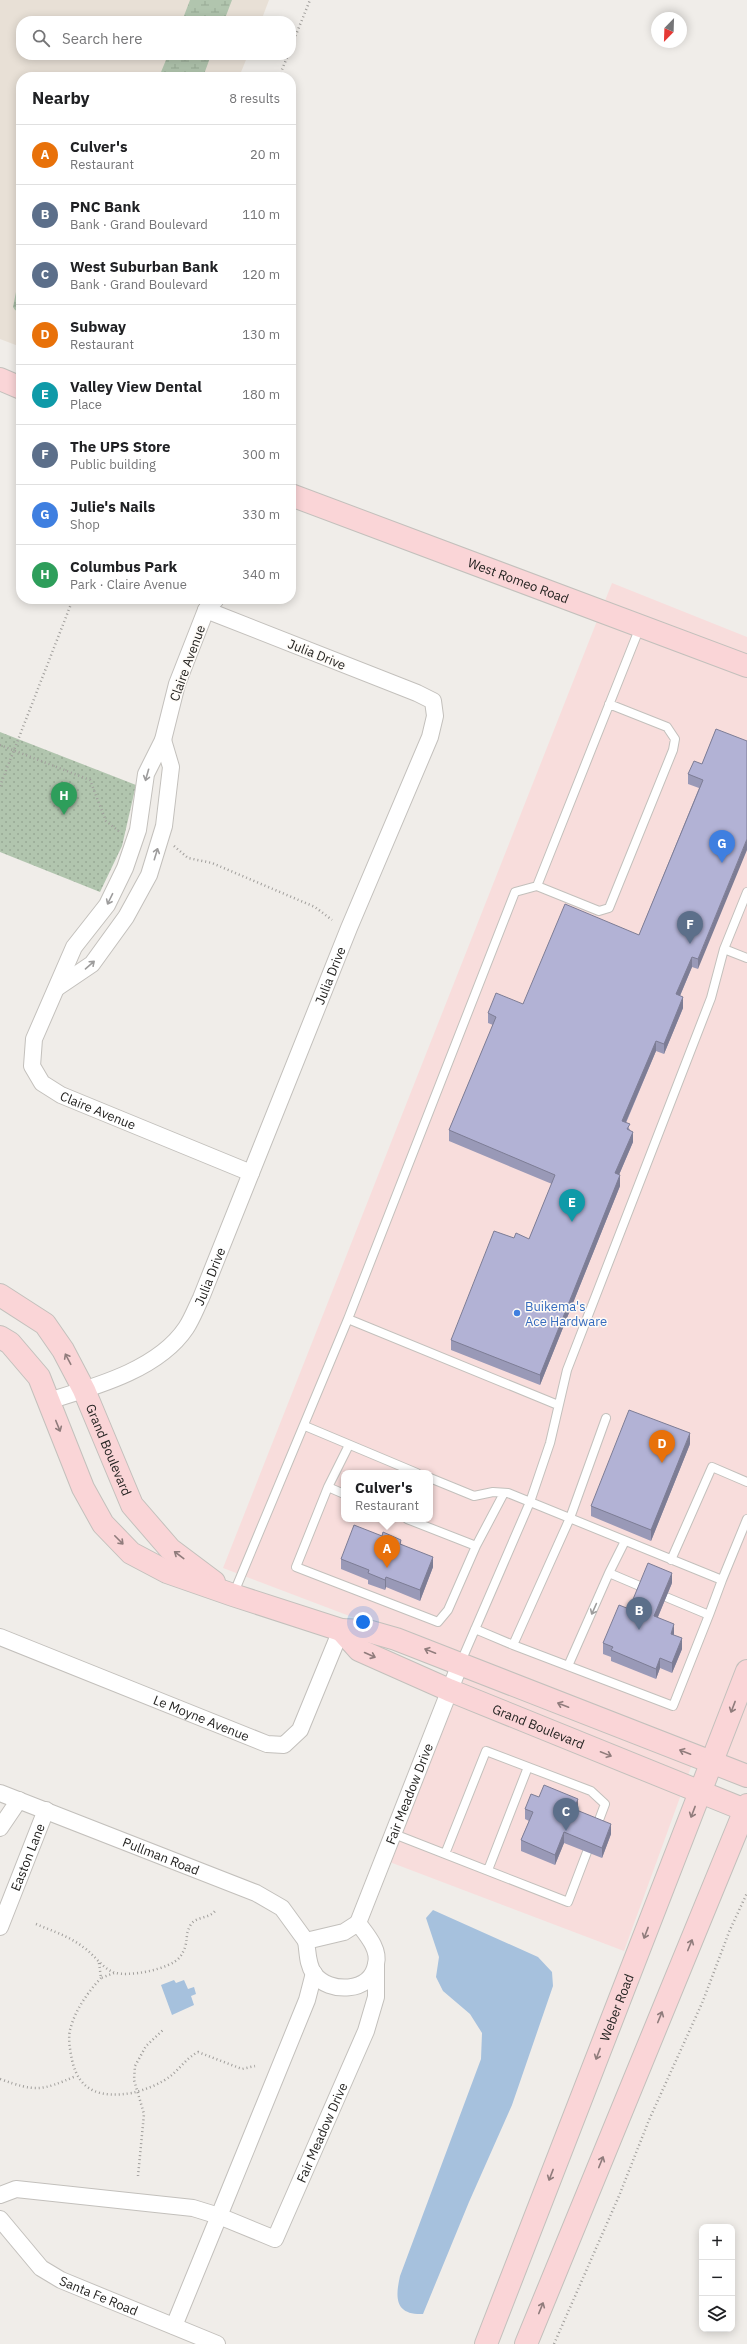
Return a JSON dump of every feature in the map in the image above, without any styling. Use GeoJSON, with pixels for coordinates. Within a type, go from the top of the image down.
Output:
{"type":"FeatureCollection","features":[{"type":"Feature","properties":{"kind":"main road"},"geometry":{"type":"LineString","coordinates":[[0,379],[16,386]]}},
{"type":"Feature","properties":{"kind":"main road","name":"West Romeo Road"},"geometry":{"type":"LineString","coordinates":[[296,497],[747,666]]}},
{"type":"Feature","properties":{"kind":"main road","name":"Grand Boulevard"},"geometry":{"type":"LineString","coordinates":[[0,1295],[45,1324],[63,1350],[84,1390],[132,1505],[170,1549],[233,1596]]}},
{"type":"Feature","properties":{"kind":"main road","name":"Grand Boulevard"},"geometry":{"type":"LineString","coordinates":[[0,1337],[10,1343],[39,1377],[83,1488],[103,1524],[131,1552],[167,1572],[233,1596],[341,1630],[375,1633],[460,1664],[747,1776]]}},
{"type":"Feature","properties":{"kind":"main road","name":"Grand Boulevard"},"geometry":{"type":"LineString","coordinates":[[341,1630],[359,1650],[449,1690],[700,1792],[746,1809]]}},
{"type":"Feature","properties":{"kind":"main road","name":"Weber Road"},"geometry":{"type":"LineString","coordinates":[[486,2344],[747,1671]]}},
{"type":"Feature","properties":{"kind":"main road"},"geometry":{"type":"LineString","coordinates":[[526,2344],[746,1809]]}},
{"type":"Feature","properties":{"kind":"street","name":"Claire Avenue"},"geometry":{"type":"LineString","coordinates":[[210,604],[177,684],[163,740],[146,774],[138,830],[125,868],[107,905],[74,948],[34,1039],[32,1066],[42,1083],[61,1095],[252,1173]]}},
{"type":"Feature","properties":{"kind":"street","name":"Julia Drive"},"geometry":{"type":"LineString","coordinates":[[48,1401],[84,1390],[159,1357],[186,1329],[201,1298],[252,1173],[349,928],[430,737],[435,716],[433,701],[212,604]]}},
{"type":"Feature","properties":{"kind":"street"},"geometry":{"type":"LineString","coordinates":[[58,987],[92,964],[126,917],[149,875],[164,826],[171,767],[163,740]]}},
{"type":"Feature","properties":{"kind":"street","name":"Le Moyne Avenue"},"geometry":{"type":"LineString","coordinates":[[0,1637],[267,1744],[284,1745],[300,1730],[341,1630]]}},
{"type":"Feature","properties":{"kind":"street","name":"Fair Meadow Drive"},"geometry":{"type":"LineString","coordinates":[[219,2216],[275,2239],[366,2031],[376,1997],[376,1965],[372,1943],[358,1923],[460,1664]]}},
{"type":"Feature","properties":{"kind":"street","name":"Pullman Road"},"geometry":{"type":"LineString","coordinates":[[0,1793],[256,1893],[282,1908],[306,1941]]}},
{"type":"Feature","properties":{"kind":"street"},"geometry":{"type":"LineString","coordinates":[[0,1828],[19,1800]]}},
{"type":"Feature","properties":{"kind":"street","name":"Easton Lane"},"geometry":{"type":"LineString","coordinates":[[0,1927],[46,1810]]}},
{"type":"Feature","properties":{"kind":"street"},"geometry":{"type":"LineString","coordinates":[[358,1923],[344,1932],[306,1941],[309,1962],[314,1973],[322,1981],[342,1988],[353,1987],[363,1982],[371,1975],[376,1965]]}},
{"type":"Feature","properties":{"kind":"street"},"geometry":{"type":"LineString","coordinates":[[174,2326],[307,2000],[314,1973]]}},
{"type":"Feature","properties":{"kind":"street"},"geometry":{"type":"LineString","coordinates":[[0,2194],[16,2189],[193,2208],[219,2216]]}},
{"type":"Feature","properties":{"kind":"street","name":"Santa Fe Road"},"geometry":{"type":"LineString","coordinates":[[0,2219],[41,2268],[61,2280],[217,2344]]}},
{"type":"Feature","properties":{"kind":"lane"},"geometry":{"type":"LineString","coordinates":[[536,886],[640,626]]}},
{"type":"Feature","properties":{"kind":"lane"},"geometry":{"type":"LineString","coordinates":[[233,1596],[305,1426],[348,1319],[515,892],[536,886],[599,911],[609,908],[673,750],[675,739],[667,727],[609,704]]}},
{"type":"Feature","properties":{"kind":"lane"},"geometry":{"type":"LineString","coordinates":[[460,1664],[530,1502],[550,1443],[567,1370],[711,998],[724,949],[747,892]]}},
{"type":"Feature","properties":{"kind":"lane"},"geometry":{"type":"LineString","coordinates":[[724,949],[747,958]]}},
{"type":"Feature","properties":{"kind":"lane"},"geometry":{"type":"LineString","coordinates":[[348,1319],[558,1405]]}},
{"type":"Feature","properties":{"kind":"lane"},"geometry":{"type":"LineString","coordinates":[[513,1645],[570,1518],[606,1418]]}},
{"type":"Feature","properties":{"kind":"lane"},"geometry":{"type":"LineString","coordinates":[[305,1426],[410,1470]]}},
{"type":"Feature","properties":{"kind":"lane"},"geometry":{"type":"LineString","coordinates":[[349,1445],[328,1487],[296,1567],[438,1622],[448,1610],[476,1546],[504,1493]]}},
{"type":"Feature","properties":{"kind":"lane"},"geometry":{"type":"LineString","coordinates":[[671,1560],[712,1467],[747,1482]]}},
{"type":"Feature","properties":{"kind":"lane"},"geometry":{"type":"LineString","coordinates":[[433,1479],[474,1496],[493,1492],[504,1493],[530,1502],[722,1580]]}},
{"type":"Feature","properties":{"kind":"lane"},"geometry":{"type":"LineString","coordinates":[[328,1487],[341,1493]]}},
{"type":"Feature","properties":{"kind":"lane"},"geometry":{"type":"LineString","coordinates":[[475,1629],[673,1706],[747,1519]]}},
{"type":"Feature","properties":{"kind":"lane"},"geometry":{"type":"LineString","coordinates":[[415,1522],[476,1546]]}},
{"type":"Feature","properties":{"kind":"lane"},"geometry":{"type":"LineString","coordinates":[[568,1666],[609,1573],[625,1541]]}},
{"type":"Feature","properties":{"kind":"lane"},"geometry":{"type":"LineString","coordinates":[[609,1573],[642,1587]]}},
{"type":"Feature","properties":{"kind":"lane"},"geometry":{"type":"LineString","coordinates":[[666,1597],[709,1615]]}},
{"type":"Feature","properties":{"kind":"lane"},"geometry":{"type":"LineString","coordinates":[[445,1854],[486,1751],[591,1791],[605,1804],[596,1828]]}},
{"type":"Feature","properties":{"kind":"lane"},"geometry":{"type":"LineString","coordinates":[[488,1870],[528,1767]]}},
{"type":"Feature","properties":{"kind":"lane"},"geometry":{"type":"LineString","coordinates":[[394,1834],[568,1902],[587,1852]]}},
{"type":"Feature","properties":{"kind":"path"},"geometry":{"type":"LineString","coordinates":[[296,35],[310,0]]}},
{"type":"Feature","properties":{"kind":"path"},"geometry":{"type":"LineString","coordinates":[[281,72],[286,60]]}},
{"type":"Feature","properties":{"kind":"path"},"geometry":{"type":"LineString","coordinates":[[0,786],[71,604]]}},
{"type":"Feature","properties":{"kind":"path"},"geometry":{"type":"LineString","coordinates":[[554,2344],[619,2196],[649,2120],[703,2001],[729,1932],[747,1893]]}},
{"type":"Feature","properties":{"kind":"path"},"geometry":{"type":"LineString","coordinates":[[215,1911],[213,1914],[195,1920],[190,1925],[187,1934],[188,1942],[178,1959],[171,1965],[148,1971],[114,1973],[101,1978],[87,1994],[70,2030],[71,2054],[76,2076],[82,2084],[102,2094],[112,2095],[137,2091],[167,2078],[190,2057],[198,2052],[242,2069],[255,2066]]}},
{"type":"Feature","properties":{"kind":"path"},"geometry":{"type":"LineString","coordinates":[[36,1924],[70,1938],[114,1973]]}},
{"type":"Feature","properties":{"kind":"path"},"geometry":{"type":"LineString","coordinates":[[99,1962],[101,1978]]}},
{"type":"Feature","properties":{"kind":"path"},"geometry":{"type":"LineString","coordinates":[[138,2176],[144,2114],[134,2080],[135,2066],[139,2055],[153,2037],[164,2029]]}},
{"type":"Feature","properties":{"kind":"path"},"geometry":{"type":"LineString","coordinates":[[0,2079],[34,2090],[53,2086],[76,2076]]}},
{"type":"Feature","properties":{"kind":"shaded area"},"geometry":{"type":"Polygon","coordinates":[[[0,0],[269,0],[263,16],[16,16],[16,60],[246,60],[241,72],[16,72],[16,345],[0,339],[0,0]]]}},
{"type":"Feature","properties":{"kind":"shaded area"},"geometry":{"type":"Polygon","coordinates":[[[612,583],[747,637],[747,1766],[698,1748],[624,1951],[387,1861],[468,1661],[223,1568],[612,583]]]}},
{"type":"Feature","properties":{"kind":"green space"},"geometry":{"type":"Polygon","coordinates":[[[190,0],[232,0],[226,16],[184,16],[190,0]]]}},
{"type":"Feature","properties":{"kind":"green space"},"geometry":{"type":"Polygon","coordinates":[[[166,60],[209,60],[205,72],[161,72],[166,60]]]}},
{"type":"Feature","properties":{"kind":"green space"},"geometry":{"type":"Polygon","coordinates":[[[16,292],[16,310],[13,307],[16,292]]]}},
{"type":"Feature","properties":{"kind":"green space"},"geometry":{"type":"Polygon","coordinates":[[[0,732],[136,785],[122,846],[100,892],[0,852],[0,732]]]}},
{"type":"Feature","properties":{"kind":"water"},"geometry":{"type":"Polygon","coordinates":[[[433,1910],[538,1957],[552,1972],[553,1986],[512,2105],[469,2202],[423,2314],[414,2314],[407,2312],[399,2304],[398,2284],[400,2276],[481,2059],[482,2033],[470,2014],[443,1991],[436,1977],[439,1957],[426,1918],[433,1910]]]}},
{"type":"Feature","properties":{"kind":"water"},"geometry":{"type":"Polygon","coordinates":[[[174,1980],[176,1983],[184,1980],[188,1989],[194,1987],[196,1994],[191,1996],[194,2005],[172,2015],[161,1985],[174,1980]]]}},
{"type":"Feature","properties":{"kind":"building"},"geometry":{"type":"Polygon","coordinates":[[[716,729],[747,741],[747,839],[698,959],[692,957],[676,994],[683,997],[664,1044],[656,1041],[622,1121],[630,1124],[627,1129],[633,1132],[615,1173],[620,1175],[540,1375],[451,1340],[494,1231],[514,1238],[516,1233],[529,1239],[555,1175],[449,1130],[496,1017],[488,1013],[496,993],[523,1004],[565,904],[639,935],[703,780],[688,774],[694,761],[702,764],[716,729]]]}},
{"type":"Feature","properties":{"kind":"building"},"geometry":{"type":"Polygon","coordinates":[[[629,1410],[690,1433],[651,1530],[591,1506],[629,1410]]]}},
{"type":"Feature","properties":{"kind":"building"},"geometry":{"type":"Polygon","coordinates":[[[354,1525],[382,1536],[383,1532],[401,1540],[400,1544],[433,1557],[420,1590],[386,1577],[385,1580],[368,1573],[369,1570],[341,1559],[354,1525]]]}},
{"type":"Feature","properties":{"kind":"building"},"geometry":{"type":"Polygon","coordinates":[[[648,1563],[672,1573],[654,1616],[674,1624],[671,1634],[682,1638],[672,1663],[660,1658],[656,1669],[611,1650],[613,1647],[603,1643],[619,1605],[629,1609],[648,1563]]]}},
{"type":"Feature","properties":{"kind":"building"},"geometry":{"type":"Polygon","coordinates":[[[544,1785],[578,1799],[574,1809],[611,1824],[602,1848],[564,1832],[555,1855],[521,1840],[533,1812],[525,1809],[531,1794],[539,1797],[544,1785]]]}},
{"type":"Feature","properties":{"kind":"place","name":"Columbus Park"},"geometry":{"type":"Point","coordinates":[64,815]}},
{"type":"Feature","properties":{"kind":"place","name":"Julie's Nails"},"geometry":{"type":"Point","coordinates":[722,863]}},
{"type":"Feature","properties":{"kind":"place","name":"The UPS Store"},"geometry":{"type":"Point","coordinates":[690,944]}},
{"type":"Feature","properties":{"kind":"place","name":"Valley View Dental"},"geometry":{"type":"Point","coordinates":[572,1222]}},
{"type":"Feature","properties":{"kind":"place","name":"Buikema's Ace Hardware"},"geometry":{"type":"Point","coordinates":[517,1313]}},
{"type":"Feature","properties":{"kind":"place","name":"Subway"},"geometry":{"type":"Point","coordinates":[662,1463]}},
{"type":"Feature","properties":{"kind":"place","name":"Culver's"},"geometry":{"type":"Point","coordinates":[387,1568]}},
{"type":"Feature","properties":{"kind":"place","name":"PNC Bank"},"geometry":{"type":"Point","coordinates":[639,1630]}},
{"type":"Feature","properties":{"kind":"place","name":"West Suburban Bank"},"geometry":{"type":"Point","coordinates":[566,1831]}}]}
